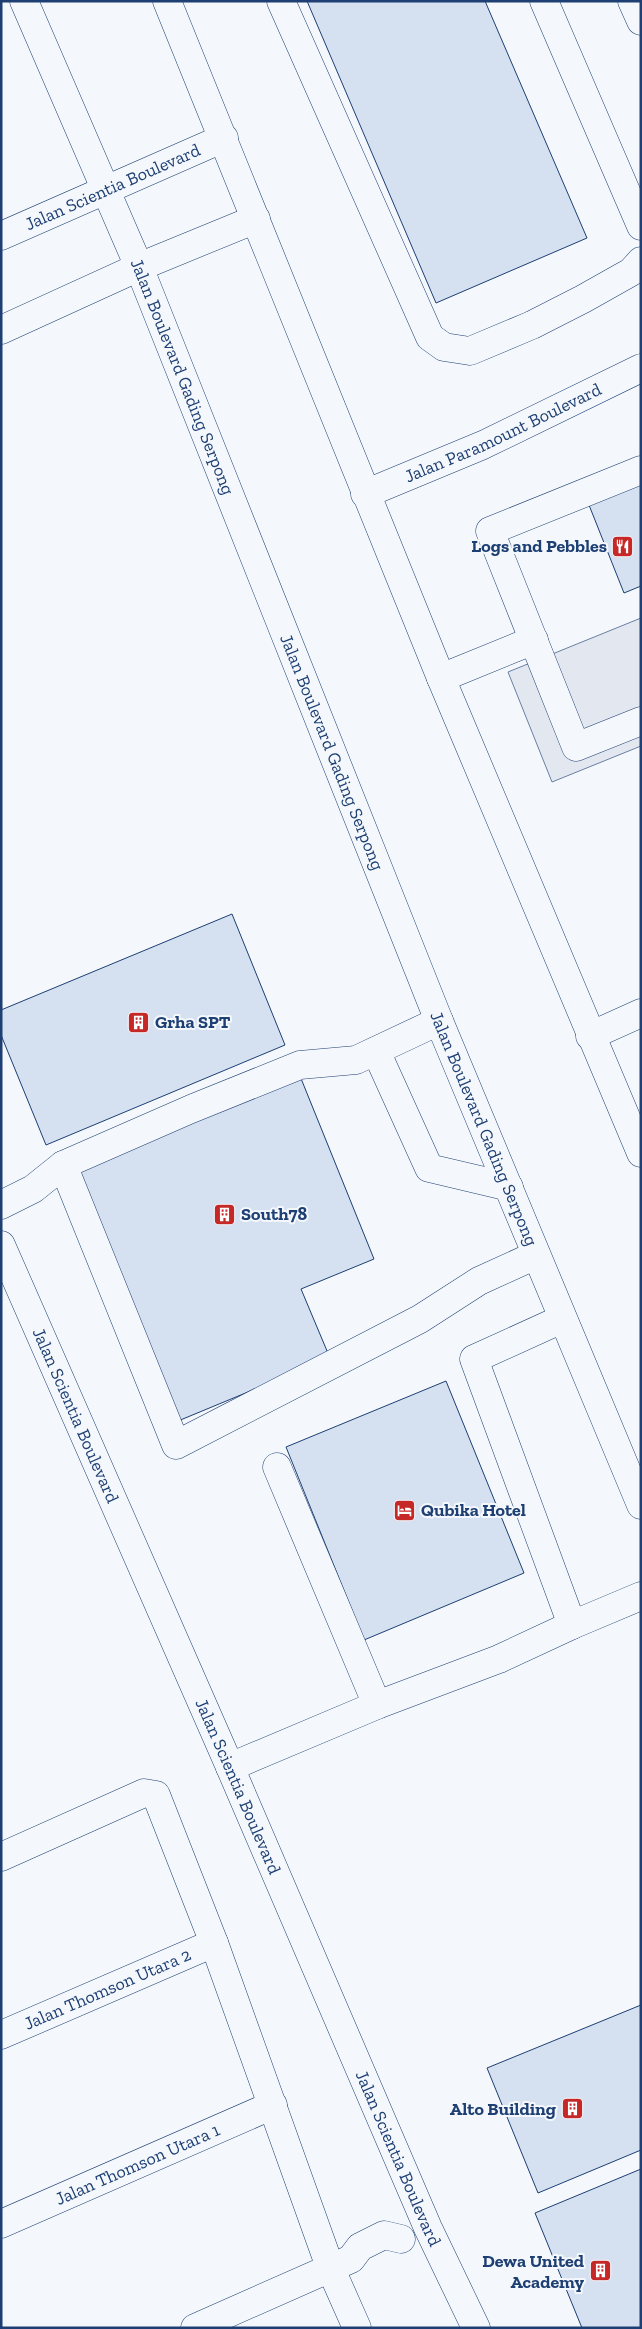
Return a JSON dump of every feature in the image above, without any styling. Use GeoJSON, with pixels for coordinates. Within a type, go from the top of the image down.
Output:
{"type":"FeatureCollection","features":[{"type":"Feature","properties":{"kind":"street","name":"Jalan Boulevard Gading Serpong"},"geometry":{"type":"LineString","coordinates":[[24,1],[139,267],[439,1021],[510,1187],[562,1319],[641,1505]]}},
{"type":"Feature","properties":{"kind":"street"},"geometry":{"type":"LineString","coordinates":[[167,1],[224,138],[365,494],[590,1036],[639,1145]]}},
{"type":"Feature","properties":{"kind":"street"},"geometry":{"type":"LineString","coordinates":[[281,1],[430,337],[444,348],[470,351],[495,342],[607,286],[632,272],[641,261]]}},
{"type":"Feature","properties":{"kind":"street"},"geometry":{"type":"LineString","coordinates":[[544,1],[641,226]]}},
{"type":"Feature","properties":{"kind":"street"},"geometry":{"type":"LineString","coordinates":[[632,1],[641,20]]}},
{"type":"Feature","properties":{"kind":"street","name":"Jalan Scientia Boulevard"},"geometry":{"type":"LineString","coordinates":[[1,236],[224,138]]}},
{"type":"Feature","properties":{"kind":"street"},"geometry":{"type":"LineString","coordinates":[[1,330],[139,267],[256,220]]}},
{"type":"Feature","properties":{"kind":"street","name":"Jalan Paramount Boulevard"},"geometry":{"type":"LineString","coordinates":[[365,494],[483,445],[641,368]]}},
{"type":"Feature","properties":{"kind":"street"},"geometry":{"type":"LineString","coordinates":[[641,470],[490,531],[576,747],[641,721]]}},
{"type":"Feature","properties":{"kind":"street"},"geometry":{"type":"LineString","coordinates":[[441,678],[534,640]]}},
{"type":"Feature","properties":{"kind":"street"},"geometry":{"type":"LineString","coordinates":[[590,1036],[641,1013]]}},
{"type":"Feature","properties":{"kind":"street"},"geometry":{"type":"LineString","coordinates":[[1,1205],[33,1189],[63,1165],[192,1109],[300,1065],[356,1060],[439,1021]]}},
{"type":"Feature","properties":{"kind":"street"},"geometry":{"type":"LineString","coordinates":[[376,1051],[429,1168],[510,1187]]}},
{"type":"Feature","properties":{"kind":"street"},"geometry":{"type":"LineString","coordinates":[[63,1165],[176,1445],[420,1319],[479,1281],[536,1255]]}},
{"type":"Feature","properties":{"kind":"street","name":"Jalan Scientia Boulevard"},"geometry":{"type":"LineString","coordinates":[[1,1244],[230,1767],[428,2228],[476,2328]]}},
{"type":"Feature","properties":{"kind":"street"},"geometry":{"type":"LineString","coordinates":[[562,1319],[474,1359],[572,1625]]}},
{"type":"Feature","properties":{"kind":"street"},"geometry":{"type":"LineString","coordinates":[[277,1467],[377,1705]]}},
{"type":"Feature","properties":{"kind":"street"},"geometry":{"type":"LineString","coordinates":[[230,1767],[377,1705],[499,1659],[641,1596]]}},
{"type":"Feature","properties":{"kind":"street"},"geometry":{"type":"LineString","coordinates":[[1,1857],[144,1793],[149,1792],[156,1796],[214,1943],[273,2105],[341,2263],[357,2328]]}},
{"type":"Feature","properties":{"kind":"street","name":"Jalan Thomson Utara 2"},"geometry":{"type":"LineString","coordinates":[[1,2035],[214,1943]]}},
{"type":"Feature","properties":{"kind":"street","name":"Jalan Thomson Utara 1"},"geometry":{"type":"LineString","coordinates":[[1,2224],[273,2105]]}},
{"type":"Feature","properties":{"kind":"street"},"geometry":{"type":"LineString","coordinates":[[195,2328],[341,2263],[360,2247],[384,2235],[401,2239],[428,2228]]}},
{"type":"Feature","properties":{"kind":"shaded area"},"geometry":{"type":"Polygon","coordinates":[[[641,618],[641,746],[552,782],[508,672],[641,618]]]}},
{"type":"Feature","properties":{"kind":"building"},"geometry":{"type":"Polygon","coordinates":[[[307,1],[485,1],[587,238],[436,303],[307,1]]]}},
{"type":"Feature","properties":{"kind":"building","name":"Logs and Pebbles"},"geometry":{"type":"Polygon","coordinates":[[[641,484],[641,586],[624,593],[589,505],[641,484]]]}},
{"type":"Feature","properties":{"kind":"building","name":"Grha SPT"},"geometry":{"type":"Polygon","coordinates":[[[232,914],[285,1045],[46,1145],[1,1035],[1,1010],[232,914]]]}},
{"type":"Feature","properties":{"kind":"building","name":"South78"},"geometry":{"type":"Polygon","coordinates":[[[300,1076],[374,1259],[301,1289],[330,1358],[178,1421],[75,1169],[300,1076]]]}},
{"type":"Feature","properties":{"kind":"building","name":"Qubika Hotel"},"geometry":{"type":"Polygon","coordinates":[[[446,1381],[524,1573],[364,1640],[286,1447],[446,1381]]]}},
{"type":"Feature","properties":{"kind":"building","name":"Alto Building"},"geometry":{"type":"Polygon","coordinates":[[[641,2005],[641,2150],[538,2193],[487,2068],[641,2005]]]}},
{"type":"Feature","properties":{"kind":"building","name":"Dewa United Academy"},"geometry":{"type":"Polygon","coordinates":[[[641,2169],[641,2328],[582,2328],[535,2213],[641,2169]]]}},
{"type":"Feature","properties":{"kind":"place","name":"Logs and Pebbles"},"geometry":{"type":"Point","coordinates":[623,546]}},
{"type":"Feature","properties":{"kind":"place","name":"Grha SPT"},"geometry":{"type":"Point","coordinates":[139,1022]}},
{"type":"Feature","properties":{"kind":"place","name":"South78"},"geometry":{"type":"Point","coordinates":[225,1214]}},
{"type":"Feature","properties":{"kind":"place","name":"Qubika Hotel"},"geometry":{"type":"Point","coordinates":[405,1510]}},
{"type":"Feature","properties":{"kind":"place","name":"Alto Building"},"geometry":{"type":"Point","coordinates":[572,2109]}},
{"type":"Feature","properties":{"kind":"place","name":"Dewa United Academy"},"geometry":{"type":"Point","coordinates":[600,2271]}}]}
